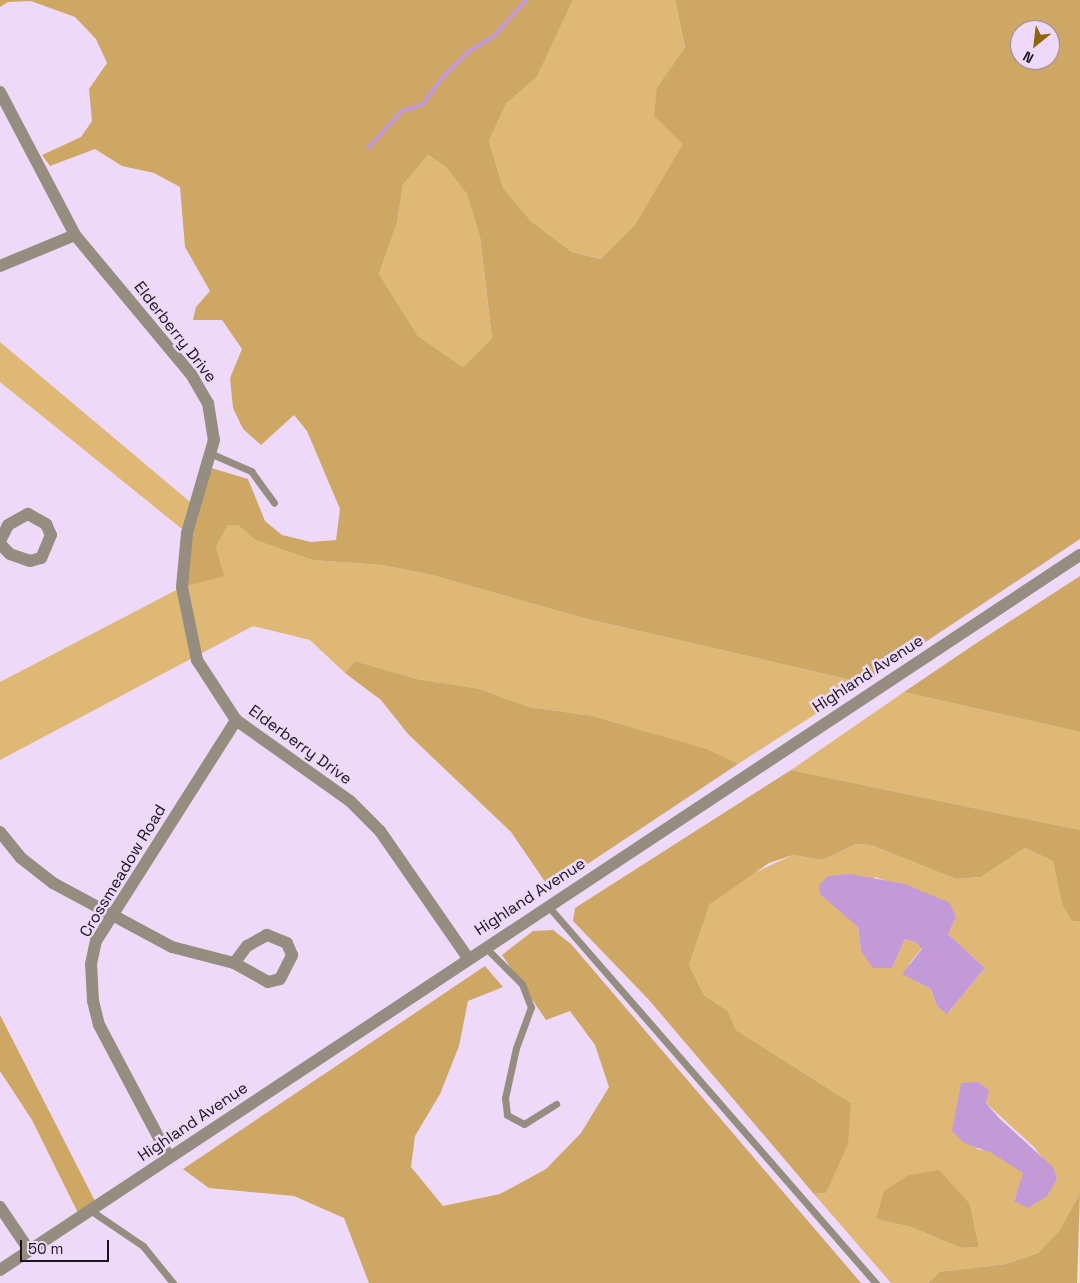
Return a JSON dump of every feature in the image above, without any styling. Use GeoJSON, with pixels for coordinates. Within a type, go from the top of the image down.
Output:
{"type":"FeatureCollection","features":[{"type":"Feature","properties":{"kind":"street","name":"Elderberry Drive"},"geometry":{"type":"LineString","coordinates":[[0,92],[3,109],[76,235],[197,383],[212,414],[212,454],[184,546],[184,613],[197,660],[236,720],[365,815],[468,958]]}},
{"type":"Feature","properties":{"kind":"street"},"geometry":{"type":"LineString","coordinates":[[0,266],[76,235]]}},
{"type":"Feature","properties":{"kind":"street","name":"Highland Avenue"},"geometry":{"type":"LineString","coordinates":[[0,1270],[547,905],[1080,555]]}},
{"type":"Feature","properties":{"kind":"street","name":"Crossmeadow Road"},"geometry":{"type":"LineString","coordinates":[[169,1157],[95,1014],[91,964],[96,941],[236,720]]}},
{"type":"Feature","properties":{"kind":"street"},"geometry":{"type":"LineString","coordinates":[[0,832],[36,871],[111,918],[172,947],[234,963],[268,982],[280,979],[292,955],[287,943],[267,935],[247,946],[234,963]]}},
{"type":"Feature","properties":{"kind":"street"},"geometry":{"type":"LineString","coordinates":[[0,1207],[29,1250]]}},
{"type":"Feature","properties":{"kind":"lane"},"geometry":{"type":"LineString","coordinates":[[212,454],[259,477],[274,503]]}},
{"type":"Feature","properties":{"kind":"lane"},"geometry":{"type":"LineString","coordinates":[[547,905],[876,1283]]}},
{"type":"Feature","properties":{"kind":"lane"},"geometry":{"type":"LineString","coordinates":[[484,947],[522,984],[531,1007],[516,1048],[506,1098],[507,1115],[524,1124],[556,1104]]}},
{"type":"Feature","properties":{"kind":"lane"},"geometry":{"type":"LineString","coordinates":[[90,1210],[142,1246],[173,1283]]}},
{"type":"Feature","properties":{"kind":"shaded area"},"geometry":{"type":"Polygon","coordinates":[[[0,0],[573,0],[537,77],[506,104],[489,141],[503,188],[531,221],[572,252],[601,259],[635,225],[683,144],[654,116],[657,87],[685,48],[675,0],[1080,0],[1080,539],[864,683],[583,618],[432,575],[382,565],[312,560],[255,540],[238,525],[228,525],[216,547],[224,576],[182,587],[183,560],[208,467],[248,479],[265,521],[282,535],[311,542],[336,540],[340,509],[307,431],[294,415],[261,445],[243,429],[233,408],[230,378],[242,349],[222,320],[193,320],[196,307],[210,291],[185,247],[180,187],[154,173],[122,166],[95,149],[50,166],[42,155],[81,137],[92,121],[89,89],[107,63],[96,39],[75,17],[31,1],[8,2],[0,7],[0,0]],[[428,155],[403,185],[397,223],[379,274],[418,336],[463,367],[492,338],[480,237],[467,194],[446,167],[428,155]]]}},
{"type":"Feature","properties":{"kind":"shaded area"},"geometry":{"type":"Polygon","coordinates":[[[573,0],[675,0],[685,49],[657,87],[683,144],[678,160],[635,225],[602,259],[572,252],[531,221],[503,188],[489,141],[506,104],[537,77],[573,0]]]}},
{"type":"Feature","properties":{"kind":"shaded area"},"geometry":{"type":"Polygon","coordinates":[[[428,155],[446,167],[467,193],[480,237],[492,338],[463,367],[418,336],[379,274],[397,223],[403,185],[428,155]]]}},
{"type":"Feature","properties":{"kind":"shaded area"},"geometry":{"type":"Polygon","coordinates":[[[0,342],[195,506],[187,533],[0,382],[0,342]]]}},
{"type":"Feature","properties":{"kind":"shaded area"},"geometry":{"type":"Polygon","coordinates":[[[228,525],[238,525],[255,540],[312,560],[382,565],[432,575],[583,618],[864,683],[738,764],[651,733],[593,716],[529,707],[480,689],[417,679],[355,661],[345,673],[310,640],[253,626],[0,760],[0,682],[182,587],[216,547],[228,525]]]}},
{"type":"Feature","properties":{"kind":"shaded area"},"geometry":{"type":"Polygon","coordinates":[[[1080,576],[1080,732],[904,692],[978,642],[1080,576]]]}},
{"type":"Feature","properties":{"kind":"shaded area"},"geometry":{"type":"Polygon","coordinates":[[[355,661],[417,679],[480,689],[529,707],[593,716],[706,749],[738,764],[550,889],[511,832],[408,734],[381,700],[345,673],[355,661]]]}},
{"type":"Feature","properties":{"kind":"shaded area"},"geometry":{"type":"Polygon","coordinates":[[[904,692],[1080,732],[1080,830],[791,770],[904,692]]]}},
{"type":"Feature","properties":{"kind":"shaded area"},"geometry":{"type":"Polygon","coordinates":[[[791,770],[1080,830],[1080,922],[1072,921],[1062,905],[1053,861],[1025,848],[981,877],[956,879],[871,845],[856,844],[823,860],[793,855],[769,863],[710,904],[689,965],[704,995],[728,1011],[736,1030],[851,1103],[848,1144],[826,1193],[814,1194],[649,1000],[573,921],[575,908],[791,770]]]}},
{"type":"Feature","properties":{"kind":"shaded area"},"geometry":{"type":"Polygon","coordinates":[[[856,844],[871,845],[956,879],[981,877],[1025,848],[1053,861],[1062,905],[1072,921],[1080,922],[1080,1193],[1059,1231],[1038,1253],[1006,1264],[939,1272],[928,1283],[891,1283],[814,1194],[826,1193],[851,1103],[736,1030],[728,1011],[704,995],[689,965],[710,904],[739,880],[793,855],[823,860],[856,844]],[[875,877],[845,912],[858,927],[861,951],[892,968],[905,939],[917,943],[922,948],[909,964],[915,981],[931,989],[937,1006],[948,1013],[985,968],[948,934],[956,918],[925,894],[875,877]],[[988,1090],[977,1149],[992,1152],[1024,1173],[1014,1200],[1057,1179],[1035,1148],[986,1103],[988,1090]],[[970,1204],[876,1219],[911,1227],[961,1248],[979,1247],[970,1204]]]}},
{"type":"Feature","properties":{"kind":"shaded area"},"geometry":{"type":"Polygon","coordinates":[[[850,874],[905,884],[950,903],[956,918],[948,934],[985,968],[947,1014],[937,1006],[931,989],[902,974],[922,949],[917,943],[905,939],[892,968],[873,968],[861,951],[858,927],[820,894],[819,885],[828,876],[850,874]]]}},
{"type":"Feature","properties":{"kind":"shaded area"},"geometry":{"type":"Polygon","coordinates":[[[553,930],[571,944],[861,1283],[369,1283],[344,1218],[294,1196],[209,1188],[183,1169],[485,966],[503,987],[468,1001],[459,1046],[440,1094],[415,1136],[411,1167],[443,1206],[500,1194],[546,1169],[581,1133],[609,1087],[595,1045],[570,1011],[546,1020],[502,955],[533,931],[553,930]]]}},
{"type":"Feature","properties":{"kind":"shaded area"},"geometry":{"type":"Polygon","coordinates":[[[0,1015],[97,1205],[80,1217],[32,1120],[0,1071],[0,1015]]]}},
{"type":"Feature","properties":{"kind":"shaded area"},"geometry":{"type":"Polygon","coordinates":[[[978,1082],[989,1090],[986,1103],[1000,1119],[1053,1167],[1057,1179],[1047,1196],[1028,1208],[1014,1201],[1023,1173],[992,1153],[964,1143],[952,1131],[961,1083],[978,1082]]]}},
{"type":"Feature","properties":{"kind":"shaded area"},"geometry":{"type":"Polygon","coordinates":[[[939,1170],[970,1204],[979,1247],[961,1248],[911,1227],[876,1219],[884,1191],[909,1175],[939,1170]]]}},
{"type":"Feature","properties":{"kind":"shaded area"},"geometry":{"type":"Polygon","coordinates":[[[1080,1193],[1077,1283],[928,1283],[939,1272],[1006,1264],[1038,1253],[1059,1231],[1080,1193]]]}},
{"type":"Feature","properties":{"kind":"waterway"},"geometry":{"type":"LineString","coordinates":[[368,148],[402,111],[422,105],[444,76],[468,52],[493,37],[526,0]]}}]}
